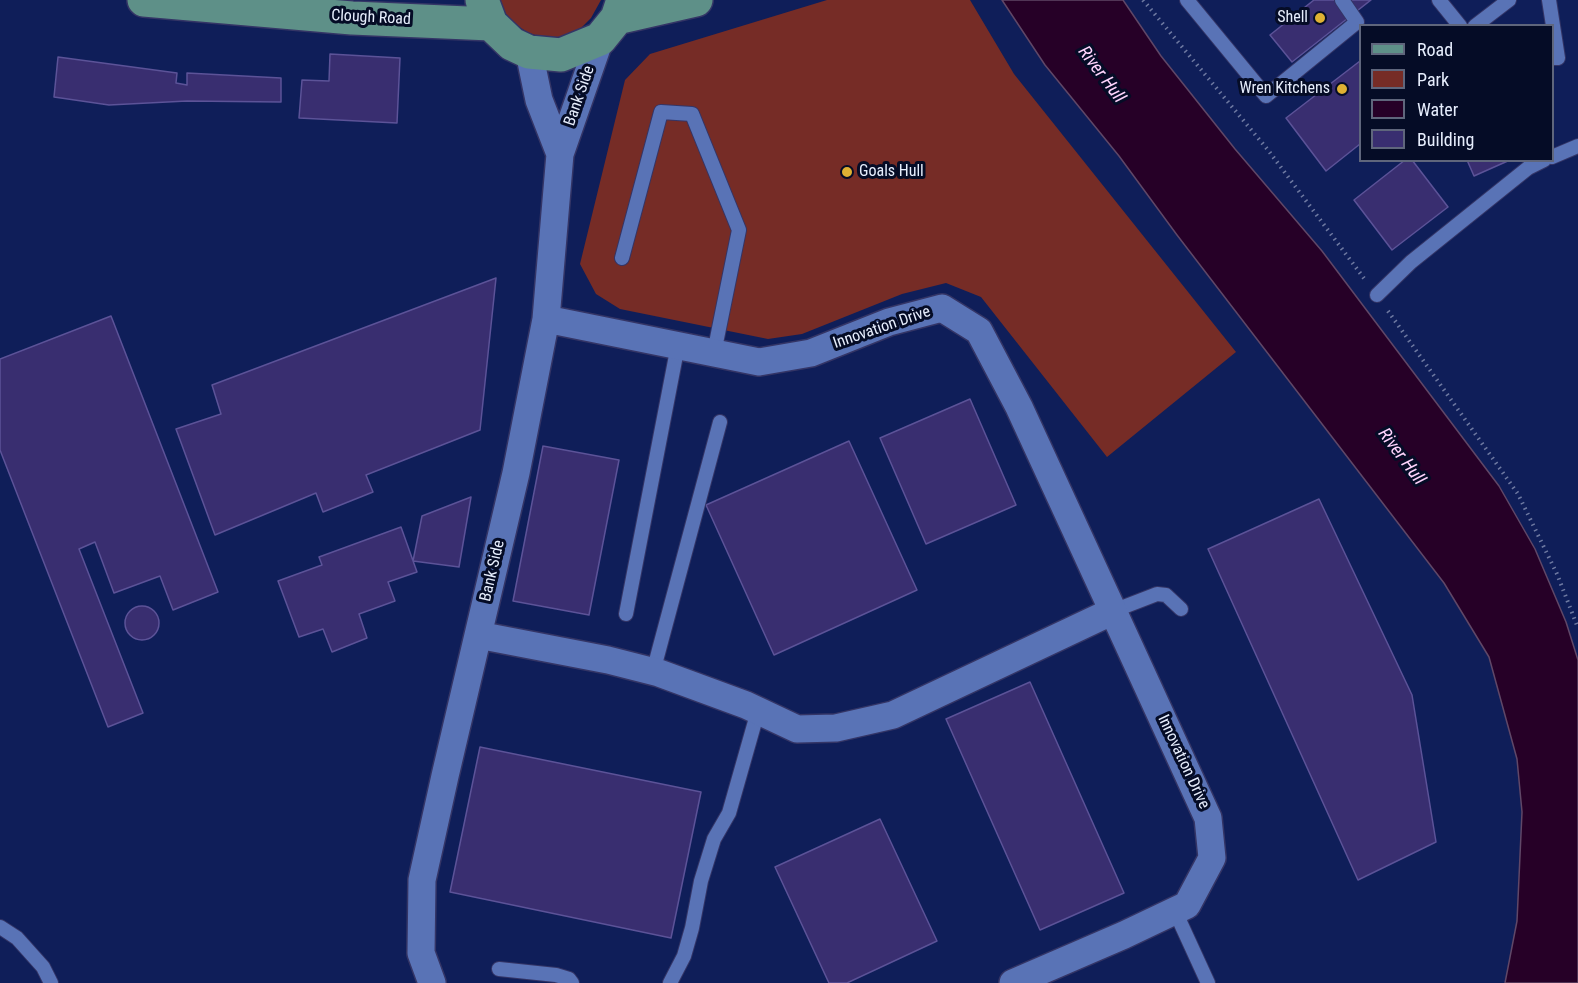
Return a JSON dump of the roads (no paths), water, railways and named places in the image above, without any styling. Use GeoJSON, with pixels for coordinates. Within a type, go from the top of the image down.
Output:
{"type":"FeatureCollection","features":[{"type":"Feature","properties":{"kind":"main road","name":"Clough Road"},"geometry":{"type":"LineString","coordinates":[[144,0],[352,18],[487,12]]}},
{"type":"Feature","properties":{"kind":"main road"},"geometry":{"type":"LineString","coordinates":[[487,12],[512,44],[529,52],[561,55],[613,19],[696,0]]}},
{"type":"Feature","properties":{"kind":"street","name":"Bank Side"},"geometry":{"type":"LineString","coordinates":[[432,983],[421,953],[423,880],[516,473],[546,319],[560,154],[613,19]]}},
{"type":"Feature","properties":{"kind":"street","name":"Bank Side"},"geometry":{"type":"LineString","coordinates":[[529,52],[539,100],[560,154]]}},
{"type":"Feature","properties":{"kind":"street","name":"Innovation Drive"},"geometry":{"type":"LineString","coordinates":[[546,319],[759,362],[811,353],[889,322],[942,308],[980,331],[1019,407],[1208,818],[1212,858],[1187,905],[1013,983]]}},
{"type":"Feature","properties":{"kind":"street"},"geometry":{"type":"LineString","coordinates":[[478,635],[608,660],[653,672],[758,711],[797,729],[836,728],[893,715],[1113,611]]}},
{"type":"Feature","properties":{"kind":"lane"},"geometry":{"type":"LineString","coordinates":[[1187,0],[1266,96],[1357,22],[1342,0]]}},
{"type":"Feature","properties":{"kind":"lane"},"geometry":{"type":"LineString","coordinates":[[1439,0],[1458,24]]}},
{"type":"Feature","properties":{"kind":"lane"},"geometry":{"type":"LineString","coordinates":[[1478,24],[1509,0]]}},
{"type":"Feature","properties":{"kind":"lane"},"geometry":{"type":"LineString","coordinates":[[1550,0],[1553,24]]}},
{"type":"Feature","properties":{"kind":"lane"},"geometry":{"type":"LineString","coordinates":[[1554,29],[1558,58],[1554,58]]}},
{"type":"Feature","properties":{"kind":"lane"},"geometry":{"type":"LineString","coordinates":[[622,258],[661,112],[692,114],[739,230],[714,353]]}},
{"type":"Feature","properties":{"kind":"lane"},"geometry":{"type":"LineString","coordinates":[[1554,156],[1578,146]]}},
{"type":"Feature","properties":{"kind":"lane"},"geometry":{"type":"LineString","coordinates":[[1377,295],[1411,262],[1528,168],[1540,162]]}},
{"type":"Feature","properties":{"kind":"lane"},"geometry":{"type":"LineString","coordinates":[[626,614],[678,345]]}},
{"type":"Feature","properties":{"kind":"lane"},"geometry":{"type":"LineString","coordinates":[[653,672],[720,422]]}},
{"type":"Feature","properties":{"kind":"lane"},"geometry":{"type":"LineString","coordinates":[[1113,611],[1157,594],[1166,595],[1181,609]]}},
{"type":"Feature","properties":{"kind":"lane"},"geometry":{"type":"LineString","coordinates":[[670,983],[684,956],[701,880],[714,839],[729,813],[758,711]]}},
{"type":"Feature","properties":{"kind":"lane"},"geometry":{"type":"LineString","coordinates":[[1175,911],[1208,983]]}},
{"type":"Feature","properties":{"kind":"lane"},"geometry":{"type":"LineString","coordinates":[[0,927],[43,967],[51,983]]}},
{"type":"Feature","properties":{"kind":"lane"},"geometry":{"type":"LineString","coordinates":[[500,969],[556,975],[569,979],[572,983]]}},
{"type":"Feature","properties":{"kind":"water","name":"River Hull"},"geometry":{"type":"Polygon","coordinates":[[[1002,0],[1123,0],[1161,56],[1235,149],[1322,251],[1499,486],[1535,549],[1566,622],[1578,660],[1578,983],[1505,983],[1517,921],[1522,812],[1517,759],[1489,657],[1444,583],[1119,156],[1045,65],[1002,0]]]}},
{"type":"Feature","properties":{"kind":"place","name":"Shell"},"geometry":{"type":"Point","coordinates":[1320,18]}},
{"type":"Feature","properties":{"kind":"place","name":"Wren Kitchens"},"geometry":{"type":"Point","coordinates":[1342,89]}},
{"type":"Feature","properties":{"kind":"place","name":"Goals Hull"},"geometry":{"type":"Point","coordinates":[847,172]}}]}
